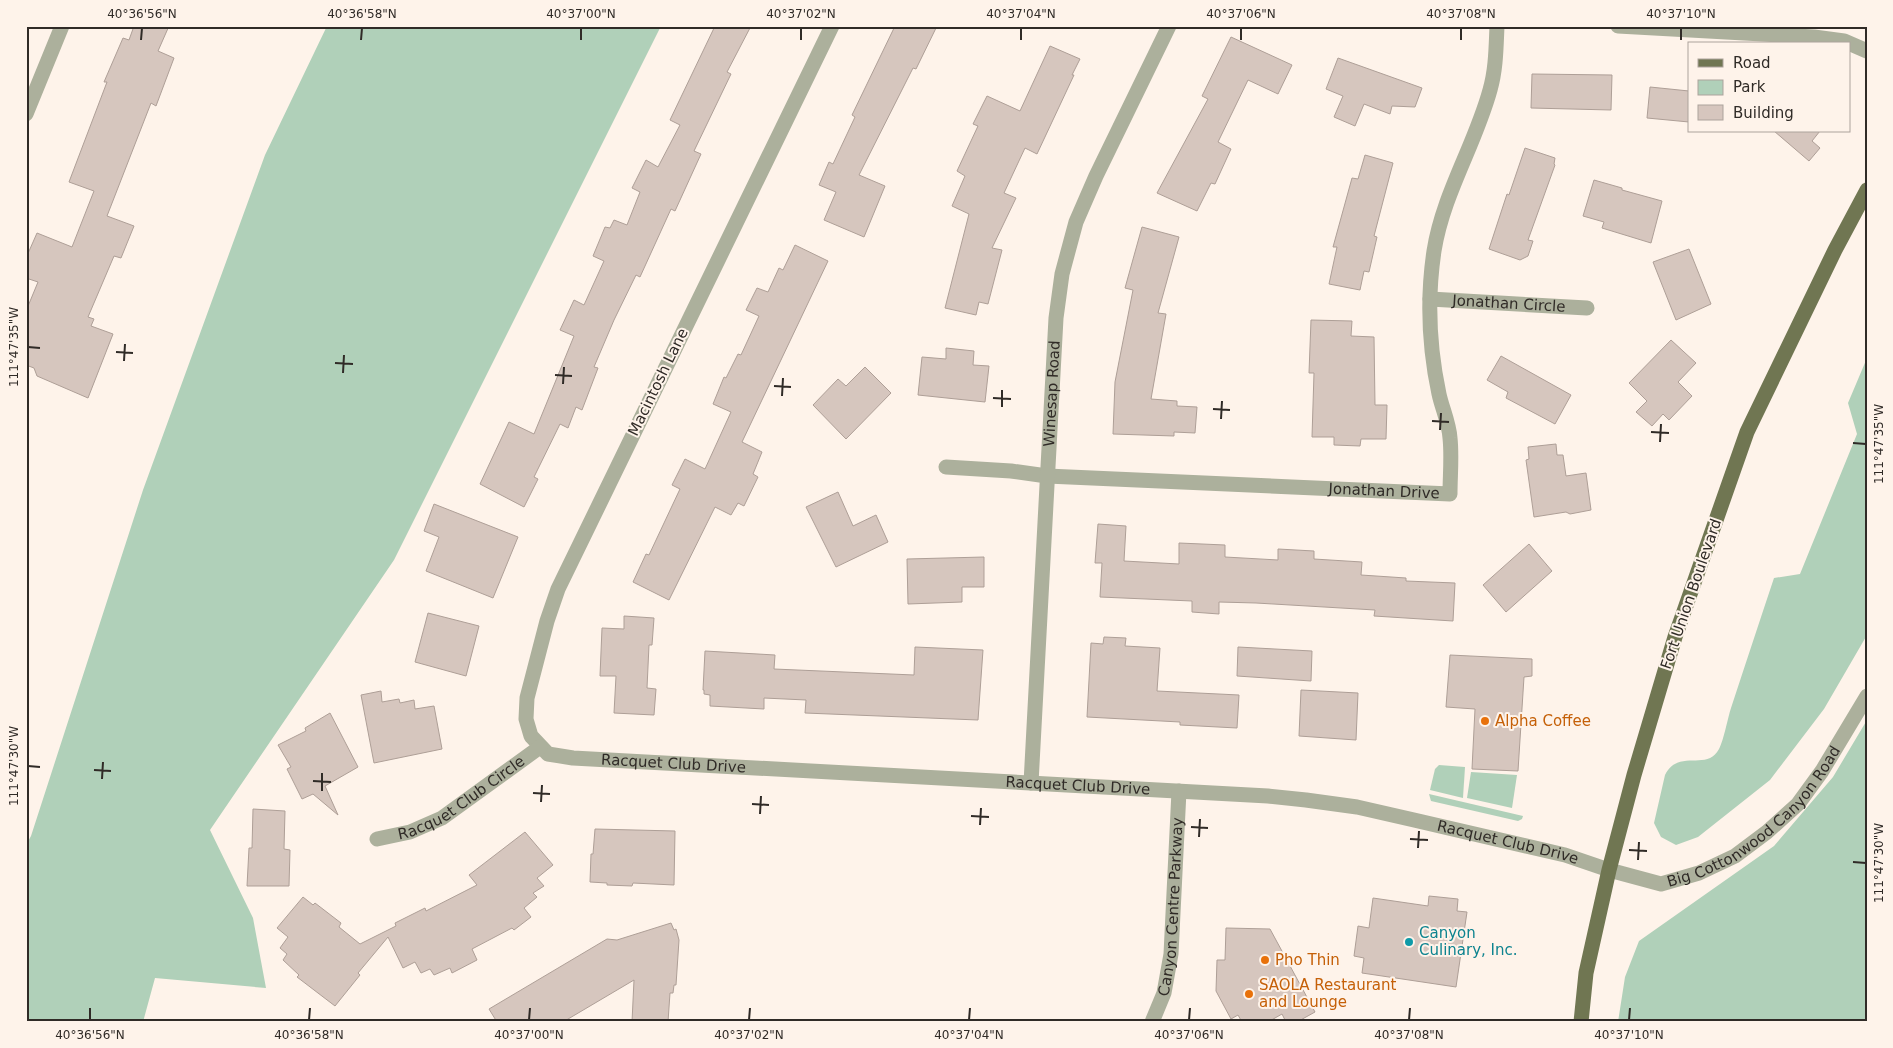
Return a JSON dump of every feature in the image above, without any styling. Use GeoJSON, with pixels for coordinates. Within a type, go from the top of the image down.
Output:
{"type":"FeatureCollection","features":[{"type":"Feature","properties":{"kind":"main road","name":"Fort Union Boulevard"},"geometry":{"type":"LineString","coordinates":[[1581,1022],[1586,973],[1609,870],[1639,756],[1675,637],[1747,432],[1835,250],[1867,190]]}},
{"type":"Feature","properties":{"kind":"street"},"geometry":{"type":"LineString","coordinates":[[26,114],[62,26]]}},
{"type":"Feature","properties":{"kind":"street","name":"Macintosh Lane"},"geometry":{"type":"LineString","coordinates":[[540,747],[531,736],[526,719],[527,698],[547,621],[558,589],[832,26]]}},
{"type":"Feature","properties":{"kind":"street","name":"Winesap Road"},"geometry":{"type":"LineString","coordinates":[[1031,783],[1056,318],[1062,274],[1076,222],[1096,176],[1169,26]]}},
{"type":"Feature","properties":{"kind":"street","name":"Jonathan Drive"},"geometry":{"type":"LineString","coordinates":[[1047,476],[1450,494],[1450,437],[1439,393],[1432,349],[1430,299],[1434,250],[1444,207],[1484,110],[1491,88],[1496,63],[1498,26]]}},
{"type":"Feature","properties":{"kind":"street"},"geometry":{"type":"LineString","coordinates":[[1618,26],[1814,37],[1846,42]]}},
{"type":"Feature","properties":{"kind":"street"},"geometry":{"type":"LineString","coordinates":[[1850,44],[1867,51]]}},
{"type":"Feature","properties":{"kind":"street","name":"Jonathan Circle"},"geometry":{"type":"LineString","coordinates":[[1430,299],[1587,308]]}},
{"type":"Feature","properties":{"kind":"street"},"geometry":{"type":"LineString","coordinates":[[946,468],[1011,471],[1047,476]]}},
{"type":"Feature","properties":{"kind":"street","name":"Big Cottonwood Canyon Road"},"geometry":{"type":"LineString","coordinates":[[1609,870],[1661,884],[1699,874],[1735,856],[1767,832],[1798,804],[1827,763],[1867,696]]}},
{"type":"Feature","properties":{"kind":"street","name":"Racquet Club Drive"},"geometry":{"type":"LineString","coordinates":[[540,747],[548,754],[573,758],[1278,797],[1357,807],[1559,854],[1609,870]]}},
{"type":"Feature","properties":{"kind":"street","name":"Racquet Club Circle"},"geometry":{"type":"LineString","coordinates":[[377,839],[410,832],[442,818],[540,747]]}},
{"type":"Feature","properties":{"kind":"street","name":"Canyon Centre Parkway"},"geometry":{"type":"LineString","coordinates":[[1152,1022],[1164,993],[1171,954],[1180,791]]}},
{"type":"Feature","properties":{"kind":"green space"},"geometry":{"type":"Polygon","coordinates":[[[327,26],[661,26],[394,560],[210,830],[253,918],[266,988],[155,978],[143,1022],[26,1022],[26,845],[31,836],[143,490],[265,155],[327,26]]]}},
{"type":"Feature","properties":{"kind":"green space"},"geometry":{"type":"Polygon","coordinates":[[[1867,358],[1867,635],[1824,709],[1770,780],[1698,837],[1676,845],[1661,837],[1654,823],[1665,775],[1677,763],[1707,759],[1714,756],[1719,749],[1774,578],[1800,574],[1857,434],[1848,403],[1867,358]]]}},
{"type":"Feature","properties":{"kind":"green space"},"geometry":{"type":"Polygon","coordinates":[[[1867,720],[1867,1022],[1618,1022],[1625,977],[1639,941],[1774,846],[1833,777],[1867,720]]]}},
{"type":"Feature","properties":{"kind":"green space"},"geometry":{"type":"Polygon","coordinates":[[[1439,765],[1465,767],[1463,798],[1430,790],[1435,769],[1439,765]]]}},
{"type":"Feature","properties":{"kind":"green space"},"geometry":{"type":"Polygon","coordinates":[[[1471,772],[1517,775],[1512,808],[1467,798],[1471,772]]]}},
{"type":"Feature","properties":{"kind":"green space"},"geometry":{"type":"Polygon","coordinates":[[[1429,794],[1523,816],[1518,821],[1431,801],[1429,794]]]}},
{"type":"Feature","properties":{"kind":"building"},"geometry":{"type":"Polygon","coordinates":[[[134,26],[169,26],[158,51],[174,58],[156,106],[151,103],[107,216],[134,226],[121,258],[114,256],[88,317],[94,319],[91,326],[113,334],[88,398],[37,376],[34,368],[26,365],[26,311],[38,282],[26,278],[26,258],[37,233],[72,247],[94,191],[69,182],[107,82],[104,82],[123,38],[129,40],[134,26]]]}},
{"type":"Feature","properties":{"kind":"building"},"geometry":{"type":"Polygon","coordinates":[[[715,26],[751,26],[727,72],[731,74],[694,151],[701,154],[675,211],[671,209],[640,277],[636,275],[614,320],[594,367],[598,368],[582,410],[576,407],[568,428],[560,424],[534,477],[538,479],[524,507],[480,484],[509,422],[534,434],[574,336],[560,330],[574,300],[584,305],[604,261],[593,256],[605,227],[610,228],[614,220],[627,225],[640,192],[632,188],[646,160],[658,167],[680,125],[670,120],[715,26]]]}},
{"type":"Feature","properties":{"kind":"building"},"geometry":{"type":"Polygon","coordinates":[[[895,26],[937,26],[916,69],[913,68],[859,175],[885,186],[864,237],[824,220],[836,192],[819,185],[829,162],[833,164],[855,117],[852,115],[895,26]]]}},
{"type":"Feature","properties":{"kind":"building"},"geometry":{"type":"Polygon","coordinates":[[[1231,37],[1292,65],[1278,94],[1248,80],[1218,142],[1231,149],[1215,184],[1211,183],[1197,211],[1157,193],[1208,99],[1202,96],[1231,37]]]}},
{"type":"Feature","properties":{"kind":"building"},"geometry":{"type":"Polygon","coordinates":[[[1050,46],[1080,59],[1037,154],[1025,148],[1004,193],[1016,198],[992,248],[1002,250],[988,304],[979,302],[976,315],[945,308],[969,214],[952,206],[965,176],[957,171],[978,126],[973,124],[987,96],[1020,111],[1050,46]]]}},
{"type":"Feature","properties":{"kind":"building"},"geometry":{"type":"Polygon","coordinates":[[[1338,58],[1422,88],[1415,107],[1392,106],[1390,114],[1364,104],[1355,126],[1334,117],[1343,96],[1326,89],[1338,58]]]}},
{"type":"Feature","properties":{"kind":"building"},"geometry":{"type":"Polygon","coordinates":[[[1532,74],[1612,75],[1611,110],[1531,108],[1532,74]]]}},
{"type":"Feature","properties":{"kind":"building"},"geometry":{"type":"Polygon","coordinates":[[[1650,87],[1688,91],[1688,122],[1647,118],[1650,87]]]}},
{"type":"Feature","properties":{"kind":"building"},"geometry":{"type":"Polygon","coordinates":[[[1775,132],[1819,132],[1812,141],[1820,148],[1809,161],[1775,132]]]}},
{"type":"Feature","properties":{"kind":"building"},"geometry":{"type":"Polygon","coordinates":[[[1525,148],[1555,158],[1555,165],[1528,240],[1533,241],[1528,256],[1520,260],[1489,249],[1507,194],[1509,195],[1525,148]]]}},
{"type":"Feature","properties":{"kind":"building"},"geometry":{"type":"Polygon","coordinates":[[[1365,155],[1393,163],[1374,236],[1377,237],[1369,272],[1364,271],[1360,290],[1329,284],[1337,247],[1333,247],[1352,178],[1358,179],[1365,155]]]}},
{"type":"Feature","properties":{"kind":"building"},"geometry":{"type":"Polygon","coordinates":[[[1594,180],[1662,201],[1651,243],[1602,228],[1604,222],[1583,216],[1594,180]]]}},
{"type":"Feature","properties":{"kind":"building"},"geometry":{"type":"Polygon","coordinates":[[[1142,227],[1179,237],[1158,313],[1166,314],[1151,399],[1177,401],[1177,406],[1197,407],[1195,433],[1174,432],[1174,436],[1113,434],[1115,382],[1133,290],[1125,288],[1142,227]]]}},
{"type":"Feature","properties":{"kind":"building"},"geometry":{"type":"Polygon","coordinates":[[[795,245],[828,261],[742,442],[762,452],[753,474],[758,477],[744,506],[738,503],[731,515],[715,507],[669,600],[633,582],[646,554],[649,555],[680,489],[672,485],[685,459],[705,469],[731,412],[713,404],[724,377],[726,378],[738,354],[741,355],[759,316],[746,310],[757,288],[768,292],[779,268],[783,270],[795,245]]]}},
{"type":"Feature","properties":{"kind":"building"},"geometry":{"type":"Polygon","coordinates":[[[1689,249],[1711,304],[1676,320],[1653,262],[1689,249]]]}},
{"type":"Feature","properties":{"kind":"building"},"geometry":{"type":"Polygon","coordinates":[[[1311,320],[1352,321],[1351,336],[1374,337],[1375,405],[1387,405],[1386,439],[1361,439],[1360,446],[1334,445],[1334,437],[1312,437],[1314,373],[1309,373],[1311,320]]]}},
{"type":"Feature","properties":{"kind":"building"},"geometry":{"type":"Polygon","coordinates":[[[1671,340],[1696,363],[1678,382],[1692,396],[1669,420],[1663,414],[1652,426],[1636,412],[1647,401],[1629,383],[1671,340]]]}},
{"type":"Feature","properties":{"kind":"building"},"geometry":{"type":"Polygon","coordinates":[[[946,348],[974,351],[973,365],[989,366],[985,402],[918,395],[922,357],[946,359],[946,348]]]}},
{"type":"Feature","properties":{"kind":"building"},"geometry":{"type":"Polygon","coordinates":[[[1501,356],[1571,395],[1555,424],[1506,398],[1508,392],[1487,380],[1501,356]]]}},
{"type":"Feature","properties":{"kind":"building"},"geometry":{"type":"Polygon","coordinates":[[[865,367],[891,393],[846,439],[813,405],[838,379],[846,386],[865,367]]]}},
{"type":"Feature","properties":{"kind":"building"},"geometry":{"type":"Polygon","coordinates":[[[1556,444],[1557,455],[1563,455],[1566,476],[1586,473],[1591,510],[1534,517],[1526,460],[1529,459],[1528,447],[1556,444]]]}},
{"type":"Feature","properties":{"kind":"building"},"geometry":{"type":"Polygon","coordinates":[[[838,492],[853,526],[876,515],[888,542],[836,567],[806,507],[838,492]]]}},
{"type":"Feature","properties":{"kind":"building"},"geometry":{"type":"Polygon","coordinates":[[[434,504],[518,537],[493,598],[426,571],[439,537],[424,531],[434,504]]]}},
{"type":"Feature","properties":{"kind":"building"},"geometry":{"type":"Polygon","coordinates":[[[1098,524],[1126,526],[1124,561],[1179,564],[1179,543],[1225,545],[1225,557],[1278,560],[1278,549],[1314,551],[1314,559],[1362,562],[1361,575],[1406,578],[1406,581],[1455,583],[1453,621],[1374,616],[1375,610],[1256,603],[1219,602],[1219,614],[1192,612],[1192,601],[1100,597],[1102,563],[1095,563],[1098,524]]]}},
{"type":"Feature","properties":{"kind":"building"},"geometry":{"type":"Polygon","coordinates":[[[1529,544],[1552,571],[1506,612],[1483,585],[1529,544]]]}},
{"type":"Feature","properties":{"kind":"building"},"geometry":{"type":"Polygon","coordinates":[[[984,557],[984,587],[962,587],[962,602],[908,604],[907,559],[984,557]]]}},
{"type":"Feature","properties":{"kind":"building"},"geometry":{"type":"Polygon","coordinates":[[[428,613],[479,626],[466,676],[415,662],[428,613]]]}},
{"type":"Feature","properties":{"kind":"building"},"geometry":{"type":"Polygon","coordinates":[[[624,616],[654,618],[652,645],[649,645],[647,688],[656,689],[654,715],[614,713],[616,676],[600,676],[602,628],[624,629],[624,616]]]}},
{"type":"Feature","properties":{"kind":"building"},"geometry":{"type":"Polygon","coordinates":[[[1104,637],[1126,638],[1125,646],[1160,648],[1157,691],[1239,695],[1237,728],[1180,725],[1180,722],[1087,717],[1091,643],[1103,644],[1104,637]]]}},
{"type":"Feature","properties":{"kind":"building"},"geometry":{"type":"Polygon","coordinates":[[[915,647],[983,650],[978,720],[805,713],[806,700],[764,698],[764,709],[710,706],[710,695],[704,694],[703,690],[705,651],[775,655],[774,669],[914,675],[915,647]]]}},
{"type":"Feature","properties":{"kind":"building"},"geometry":{"type":"Polygon","coordinates":[[[1238,647],[1312,651],[1311,681],[1237,676],[1238,647]]]}},
{"type":"Feature","properties":{"kind":"building"},"geometry":{"type":"Polygon","coordinates":[[[1450,655],[1532,659],[1532,676],[1524,677],[1518,771],[1472,769],[1475,709],[1446,707],[1450,655]]]}},
{"type":"Feature","properties":{"kind":"building"},"geometry":{"type":"Polygon","coordinates":[[[1301,690],[1358,693],[1356,740],[1299,736],[1301,690]]]}},
{"type":"Feature","properties":{"kind":"building"},"geometry":{"type":"Polygon","coordinates":[[[381,691],[382,702],[399,699],[400,703],[414,700],[415,709],[434,706],[442,749],[374,763],[361,695],[381,691]]]}},
{"type":"Feature","properties":{"kind":"building"},"geometry":{"type":"Polygon","coordinates":[[[330,713],[358,767],[325,786],[338,815],[313,794],[302,799],[287,769],[291,767],[278,745],[306,731],[305,728],[330,713]]]}},
{"type":"Feature","properties":{"kind":"building"},"geometry":{"type":"Polygon","coordinates":[[[253,809],[285,811],[284,849],[290,850],[289,886],[247,886],[249,848],[252,848],[253,809]]]}},
{"type":"Feature","properties":{"kind":"building"},"geometry":{"type":"Polygon","coordinates":[[[595,829],[675,831],[674,885],[633,883],[632,886],[590,882],[591,854],[593,854],[595,829]]]}},
{"type":"Feature","properties":{"kind":"building"},"geometry":{"type":"Polygon","coordinates":[[[525,832],[553,865],[537,878],[544,886],[533,893],[537,897],[524,908],[531,917],[514,930],[512,928],[472,949],[477,960],[452,973],[450,968],[434,975],[430,969],[421,973],[415,962],[403,968],[388,937],[358,973],[360,975],[335,1006],[297,977],[299,975],[283,960],[287,954],[280,948],[288,937],[277,928],[303,897],[313,905],[315,903],[341,923],[339,927],[360,944],[396,926],[395,923],[425,908],[426,911],[477,885],[469,875],[525,832]]]}},
{"type":"Feature","properties":{"kind":"building","name":"Canyon Culinary, Inc."},"geometry":{"type":"Polygon","coordinates":[[[1429,896],[1458,899],[1457,911],[1467,912],[1456,987],[1362,973],[1364,958],[1354,956],[1358,926],[1369,928],[1373,898],[1428,906],[1429,896]]]}},
{"type":"Feature","properties":{"kind":"building"},"geometry":{"type":"Polygon","coordinates":[[[671,923],[674,930],[676,929],[679,940],[676,985],[674,985],[673,993],[670,993],[668,1022],[632,1022],[634,980],[563,1022],[497,1022],[489,1009],[607,939],[617,940],[671,923]]]}},
{"type":"Feature","properties":{"kind":"building"},"geometry":{"type":"Polygon","coordinates":[[[1226,928],[1270,929],[1315,1012],[1297,1022],[1286,1022],[1282,1014],[1268,1022],[1242,1022],[1238,1015],[1231,1019],[1216,991],[1217,960],[1225,960],[1226,928]]]}},
{"type":"Feature","properties":{"kind":"place","name":"Alpha Coffee"},"geometry":{"type":"Point","coordinates":[1485,721]}},
{"type":"Feature","properties":{"kind":"place","name":"Canyon Culinary, Inc."},"geometry":{"type":"Point","coordinates":[1409,942]}},
{"type":"Feature","properties":{"kind":"place","name":"Pho Thin"},"geometry":{"type":"Point","coordinates":[1265,960]}},
{"type":"Feature","properties":{"kind":"place","name":"SAOLA Restaurant and Lounge"},"geometry":{"type":"Point","coordinates":[1249,994]}}]}
